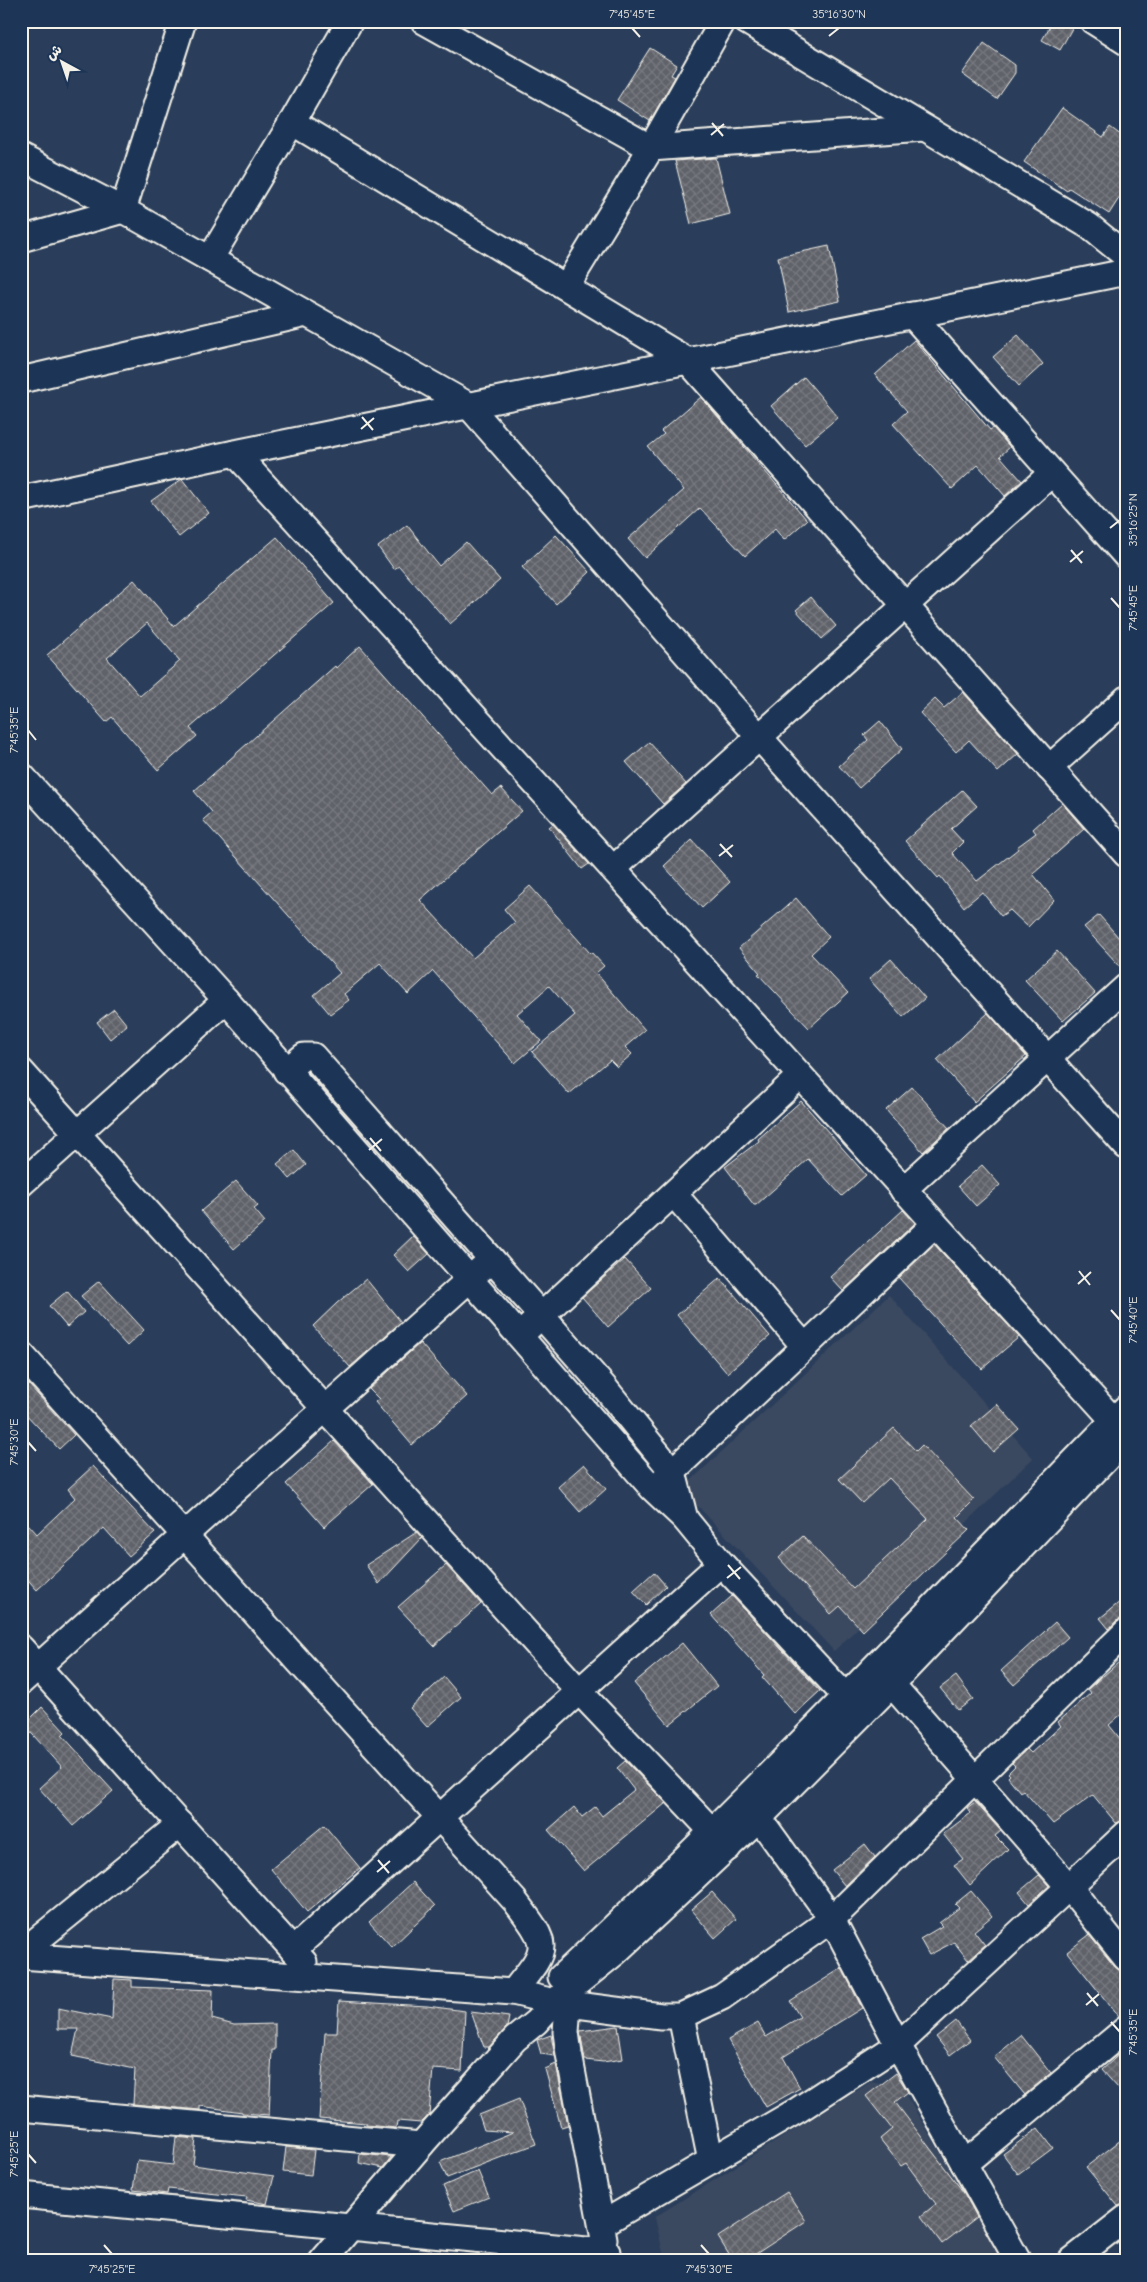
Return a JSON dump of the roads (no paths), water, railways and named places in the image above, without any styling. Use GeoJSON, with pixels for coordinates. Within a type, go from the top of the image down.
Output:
{"type":"FeatureCollection","features":[{"type":"Feature","properties":{"kind":"street"},"geometry":{"type":"LineString","coordinates":[[210,259],[350,21]]}},
{"type":"Feature","properties":{"kind":"street"},"geometry":{"type":"LineString","coordinates":[[424,21],[651,148],[924,128]]}},
{"type":"Feature","properties":{"kind":"street"},"geometry":{"type":"LineString","coordinates":[[566,287],[651,148],[723,21]]}},
{"type":"Feature","properties":{"kind":"street"},"geometry":{"type":"LineString","coordinates":[[746,21],[1089,226],[1126,256]]}},
{"type":"Feature","properties":{"kind":"street"},"geometry":{"type":"LineString","coordinates":[[1093,21],[1126,42]]}},
{"type":"Feature","properties":{"kind":"street"},"geometry":{"type":"LineString","coordinates":[[123,210],[179,23]]}},
{"type":"Feature","properties":{"kind":"street"},"geometry":{"type":"LineString","coordinates":[[292,122],[688,361],[1126,854]]}},
{"type":"Feature","properties":{"kind":"street"},"geometry":{"type":"LineString","coordinates":[[21,157],[123,210],[468,405],[760,738],[1126,1146]]}},
{"type":"Feature","properties":{"kind":"street"},"geometry":{"type":"LineString","coordinates":[[21,239],[123,210]]}},
{"type":"Feature","properties":{"kind":"street"},"geometry":{"type":"LineString","coordinates":[[21,499],[468,405],[1126,272]]}},
{"type":"Feature","properties":{"kind":"street"},"geometry":{"type":"LineString","coordinates":[[21,380],[306,314]]}},
{"type":"Feature","properties":{"kind":"street"},"geometry":{"type":"LineString","coordinates":[[912,315],[1126,556]]}},
{"type":"Feature","properties":{"kind":"street"},"geometry":{"type":"LineString","coordinates":[[235,453],[903,1190],[1123,1425],[854,1706],[760,1818],[720,1839]]}},
{"type":"Feature","properties":{"kind":"street"},"geometry":{"type":"LineString","coordinates":[[612,869],[760,738],[1052,473]]}},
{"type":"Feature","properties":{"kind":"street"},"geometry":{"type":"LineString","coordinates":[[1050,768],[1126,699]]}},
{"type":"Feature","properties":{"kind":"street"},"geometry":{"type":"LineString","coordinates":[[21,775],[226,1000],[286,1071],[653,1489],[685,1519],[721,1563],[854,1706]]}},
{"type":"Feature","properties":{"kind":"street"},"geometry":{"type":"LineString","coordinates":[[903,1190],[1126,987]]}},
{"type":"Feature","properties":{"kind":"street"},"geometry":{"type":"LineString","coordinates":[[21,1184],[226,1000]]}},
{"type":"Feature","properties":{"kind":"street"},"geometry":{"type":"LineString","coordinates":[[286,1071],[304,1056],[313,1056],[605,1388],[673,1472],[685,1519]]}},
{"type":"Feature","properties":{"kind":"street"},"geometry":{"type":"LineString","coordinates":[[21,1070],[323,1409],[578,1690],[720,1839]]}},
{"type":"Feature","properties":{"kind":"street"},"geometry":{"type":"LineString","coordinates":[[519,1336],[800,1076]]}},
{"type":"Feature","properties":{"kind":"street"},"geometry":{"type":"LineString","coordinates":[[674,1194],[805,1347]]}},
{"type":"Feature","properties":{"kind":"street"},"geometry":{"type":"LineString","coordinates":[[653,1489],[935,1224]]}},
{"type":"Feature","properties":{"kind":"street"},"geometry":{"type":"LineString","coordinates":[[30,1675],[323,1409],[491,1260]]}},
{"type":"Feature","properties":{"kind":"street"},"geometry":{"type":"LineString","coordinates":[[21,1354],[515,1901],[540,1937],[542,1949],[539,1960],[513,1992]]}},
{"type":"Feature","properties":{"kind":"street"},"geometry":{"type":"LineString","coordinates":[[293,1950],[438,1816],[721,1563]]}},
{"type":"Feature","properties":{"kind":"street"},"geometry":{"type":"LineString","coordinates":[[29,1949],[319,1979],[513,1992],[554,2002],[606,2007],[645,2015],[681,2016],[722,1997],[832,1919],[1125,1635]]}},
{"type":"Feature","properties":{"kind":"street"},"geometry":{"type":"LineString","coordinates":[[21,1648],[30,1675],[180,1824],[319,1979]]}},
{"type":"Feature","properties":{"kind":"street"},"geometry":{"type":"LineString","coordinates":[[884,1676],[1069,1887],[1126,1958]]}},
{"type":"Feature","properties":{"kind":"street"},"geometry":{"type":"LineString","coordinates":[[322,2261],[420,2145],[515,2039],[536,2022],[554,2002],[616,1952],[720,1839],[744,1798],[854,1706]]}},
{"type":"Feature","properties":{"kind":"street"},"geometry":{"type":"LineString","coordinates":[[744,1798],[832,1919],[898,2045],[1018,2261]]}},
{"type":"Feature","properties":{"kind":"street"},"geometry":{"type":"LineString","coordinates":[[29,1949],[180,1824]]}},
{"type":"Feature","properties":{"kind":"street"},"geometry":{"type":"LineString","coordinates":[[602,2224],[798,2110],[898,2045],[1126,1834]]}},
{"type":"Feature","properties":{"kind":"street"},"geometry":{"type":"LineString","coordinates":[[21,2195],[608,2256],[566,2032],[554,2002]]}},
{"type":"Feature","properties":{"kind":"street"},"geometry":{"type":"LineString","coordinates":[[681,2016],[711,2161]]}},
{"type":"Feature","properties":{"kind":"street"},"geometry":{"type":"LineString","coordinates":[[964,2164],[1126,2028]]}},
{"type":"Feature","properties":{"kind":"street"},"geometry":{"type":"LineString","coordinates":[[21,2108],[420,2145]]}},
{"type":"Feature","properties":{"kind":"street"},"geometry":{"type":"LineString","coordinates":[[1071,2261],[1126,2218]]}}]}
